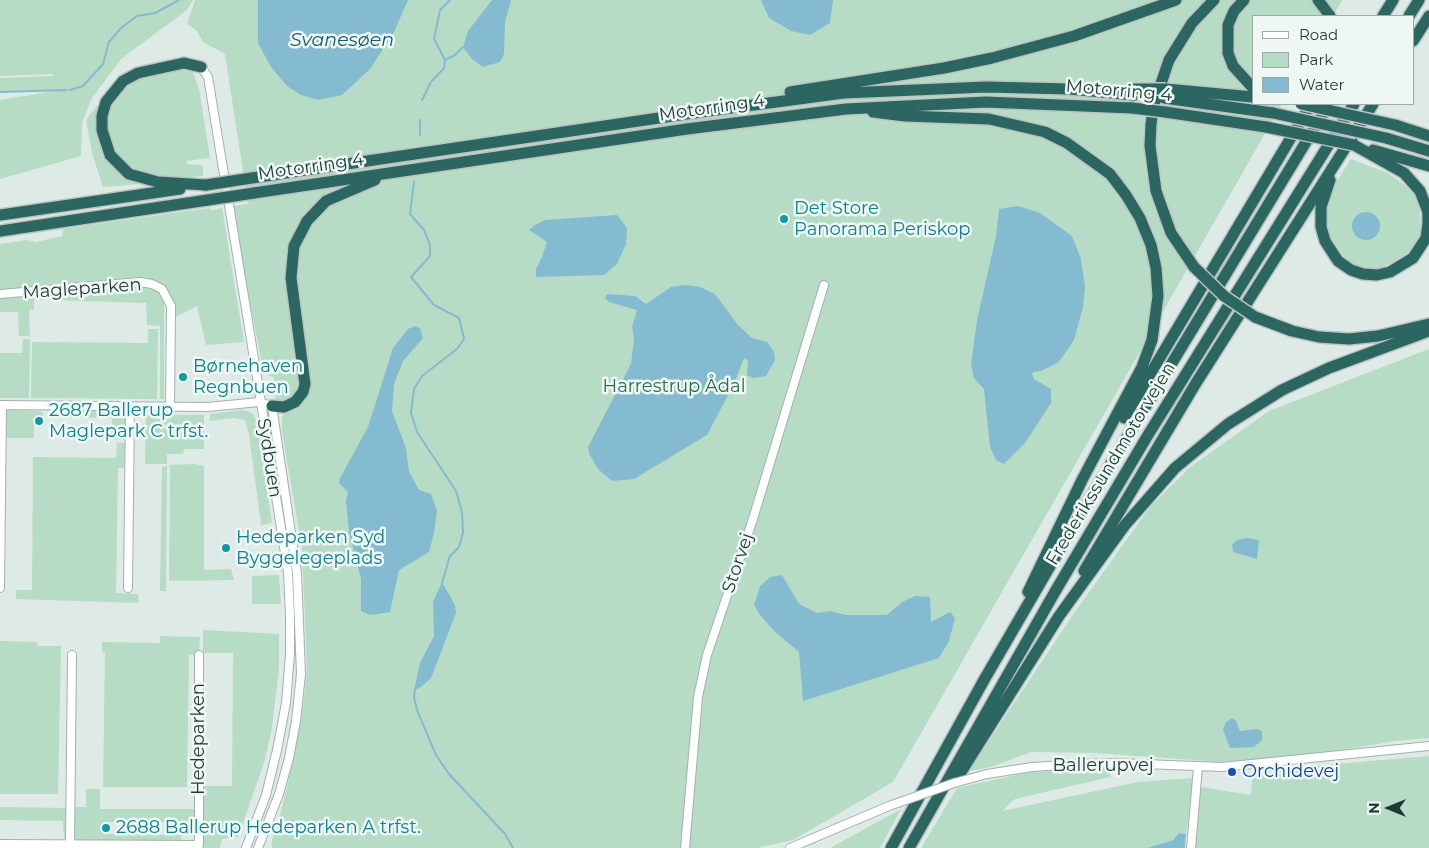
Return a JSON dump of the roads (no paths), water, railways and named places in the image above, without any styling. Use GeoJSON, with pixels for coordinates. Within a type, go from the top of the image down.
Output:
{"type":"FeatureCollection","features":[{"type":"Feature","properties":{"kind":"highway"},"geometry":{"type":"LineString","coordinates":[[686,114],[752,98],[944,68],[992,58],[1074,36],[1176,0]]}},
{"type":"Feature","properties":{"kind":"highway"},"geometry":{"type":"LineString","coordinates":[[1214,0],[1187,31],[1169,60],[1154,104],[1150,146],[1156,191],[1171,233],[1194,267],[1224,296],[1255,316],[1292,331],[1319,337],[1349,339],[1378,336],[1429,324]]}},
{"type":"Feature","properties":{"kind":"highway"},"geometry":{"type":"LineString","coordinates":[[1244,0],[1234,11],[1228,25],[1228,53],[1237,72],[1252,87]]}},
{"type":"Feature","properties":{"kind":"highway"},"geometry":{"type":"LineString","coordinates":[[1318,0],[1329,15]]}},
{"type":"Feature","properties":{"kind":"highway"},"geometry":{"type":"LineString","coordinates":[[1384,15],[1393,0]]}},
{"type":"Feature","properties":{"kind":"highway"},"geometry":{"type":"LineString","coordinates":[[1410,15],[1419,0]]}},
{"type":"Feature","properties":{"kind":"highway"},"geometry":{"type":"LineString","coordinates":[[1414,39],[1429,16]]}},
{"type":"Feature","properties":{"kind":"highway"},"geometry":{"type":"LineString","coordinates":[[201,67],[188,63],[153,68],[123,81],[106,102],[102,116],[102,130],[110,155],[129,174],[158,182],[206,185]]}},
{"type":"Feature","properties":{"kind":"highway","name":"Motorring 4"},"geometry":{"type":"LineString","coordinates":[[0,216],[686,114],[844,94],[912,89],[986,87],[1165,94],[1273,113],[1386,138],[1429,151]]}},
{"type":"Feature","properties":{"kind":"highway"},"geometry":{"type":"LineString","coordinates":[[1165,94],[1252,97]]}},
{"type":"Feature","properties":{"kind":"highway","name":"Motorring 4"},"geometry":{"type":"LineString","coordinates":[[0,231],[687,129],[846,109],[986,102],[1132,108],[1266,127],[1354,145],[1376,153]]}},
{"type":"Feature","properties":{"kind":"highway"},"geometry":{"type":"LineString","coordinates":[[1305,105],[1395,125],[1429,136]]}},
{"type":"Feature","properties":{"kind":"highway"},"geometry":{"type":"LineString","coordinates":[[1004,646],[1044,557],[1068,514],[1212,266],[1310,105]]}},
{"type":"Feature","properties":{"kind":"highway","name":"Frederikssundmotorvejen"},"geometry":{"type":"LineString","coordinates":[[891,848],[1004,646],[1185,338],[1328,105]]}},
{"type":"Feature","properties":{"kind":"highway","name":"Frederikssundmotorvejen"},"geometry":{"type":"LineString","coordinates":[[909,848],[1153,427],[1353,105]]}},
{"type":"Feature","properties":{"kind":"highway"},"geometry":{"type":"LineString","coordinates":[[1059,616],[1072,590],[1196,383],[1317,189],[1344,151],[1372,105]]}},
{"type":"Feature","properties":{"kind":"highway"},"geometry":{"type":"LineString","coordinates":[[846,109],[905,116],[989,119],[1045,132],[1075,148],[1110,174],[1140,218],[1151,244],[1156,268],[1158,296],[1152,340],[1142,367],[1082,480],[1068,514]]}},
{"type":"Feature","properties":{"kind":"highway"},"geometry":{"type":"LineString","coordinates":[[1344,151],[1324,191],[1321,207],[1321,226],[1324,242],[1338,260],[1351,270],[1363,274],[1390,272],[1413,258],[1426,238],[1428,212],[1425,200],[1414,182],[1376,153]]}},
{"type":"Feature","properties":{"kind":"highway"},"geometry":{"type":"LineString","coordinates":[[1376,153],[1429,166]]}},
{"type":"Feature","properties":{"kind":"highway"},"geometry":{"type":"LineString","coordinates":[[266,404],[284,407],[295,402],[303,392],[305,384],[291,278],[294,246],[307,220],[326,201],[368,182],[403,171]]}},
{"type":"Feature","properties":{"kind":"highway"},"geometry":{"type":"LineString","coordinates":[[921,827],[948,792],[1059,616],[1146,499],[1175,468],[1228,424],[1282,390],[1329,368],[1429,331]]}},
{"type":"Feature","properties":{"kind":"street","name":"Sydbuen"},"geometry":{"type":"LineString","coordinates":[[201,67],[208,77],[297,573],[301,674],[296,721],[279,794],[258,848]]}},
{"type":"Feature","properties":{"kind":"street","name":"Magleparken"},"geometry":{"type":"LineString","coordinates":[[0,294],[140,282],[152,284],[162,289],[170,306],[170,408]]}},
{"type":"Feature","properties":{"kind":"street","name":"Storvej"},"geometry":{"type":"LineString","coordinates":[[685,848],[698,697],[707,655],[752,522],[824,285]]}},
{"type":"Feature","properties":{"kind":"street","name":"Sydbuen"},"geometry":{"type":"LineString","coordinates":[[246,848],[266,796],[277,750],[286,703],[290,654],[288,572],[266,404]]}},
{"type":"Feature","properties":{"kind":"street"},"geometry":{"type":"LineString","coordinates":[[0,588],[1,405],[170,408],[266,404]]}},
{"type":"Feature","properties":{"kind":"street"},"geometry":{"type":"LineString","coordinates":[[128,588],[130,406]]}},
{"type":"Feature","properties":{"kind":"street"},"geometry":{"type":"LineString","coordinates":[[70,845],[72,655]]}},
{"type":"Feature","properties":{"kind":"street","name":"Hedeparken"},"geometry":{"type":"LineString","coordinates":[[0,844],[199,845],[199,655]]}},
{"type":"Feature","properties":{"kind":"street","name":"Ballerupvej"},"geometry":{"type":"LineString","coordinates":[[790,848],[849,825],[889,806],[987,774],[1032,767],[1078,764],[1117,763],[1198,767],[1250,765],[1429,746]]}},
{"type":"Feature","properties":{"kind":"street"},"geometry":{"type":"LineString","coordinates":[[1192,848],[1198,767]]}},
{"type":"Feature","properties":{"kind":"water","name":"Svanesøen"},"geometry":{"type":"Polygon","coordinates":[[[258,0],[408,0],[394,32],[370,69],[342,95],[318,100],[301,95],[287,86],[271,67],[258,43],[258,0]]]}},
{"type":"Feature","properties":{"kind":"water"},"geometry":{"type":"Polygon","coordinates":[[[492,0],[511,0],[505,22],[504,54],[500,62],[483,67],[472,59],[463,47],[468,31],[492,0]]]}},
{"type":"Feature","properties":{"kind":"water"},"geometry":{"type":"Polygon","coordinates":[[[761,0],[833,0],[830,23],[810,35],[791,31],[769,18],[761,0]]]}},
{"type":"Feature","properties":{"kind":"water"},"geometry":{"type":"Polygon","coordinates":[[[1018,206],[1040,213],[1072,236],[1081,259],[1085,286],[1083,307],[1074,340],[1059,362],[1032,374],[1034,379],[1051,389],[1051,403],[1025,443],[1004,464],[996,460],[990,447],[984,389],[974,378],[971,365],[977,320],[996,236],[999,209],[1018,206]]]}},
{"type":"Feature","properties":{"kind":"water"},"geometry":{"type":"Polygon","coordinates":[[[1366,212],[1376,216],[1380,226],[1376,236],[1366,240],[1356,236],[1352,226],[1356,216],[1366,212]]]}},
{"type":"Feature","properties":{"kind":"water"},"geometry":{"type":"Polygon","coordinates":[[[617,215],[627,228],[626,244],[617,264],[604,275],[536,277],[536,269],[547,242],[529,230],[535,225],[545,220],[617,215]]]}},
{"type":"Feature","properties":{"kind":"water"},"geometry":{"type":"Polygon","coordinates":[[[685,285],[700,287],[715,294],[738,325],[752,338],[767,342],[774,352],[775,360],[766,376],[753,378],[747,375],[748,360],[744,358],[734,384],[707,435],[634,479],[612,481],[598,469],[589,453],[588,447],[631,364],[634,339],[632,327],[637,310],[609,302],[605,298],[607,294],[635,296],[646,304],[671,287],[685,285]]]}},
{"type":"Feature","properties":{"kind":"water"},"geometry":{"type":"Polygon","coordinates":[[[415,326],[420,328],[423,338],[403,361],[394,384],[392,411],[406,448],[409,471],[419,490],[431,494],[437,511],[434,533],[429,552],[399,570],[390,612],[370,615],[361,611],[361,579],[349,532],[346,501],[348,492],[339,483],[368,427],[393,348],[408,329],[415,326]]]}},
{"type":"Feature","properties":{"kind":"water"},"geometry":{"type":"Polygon","coordinates":[[[1247,538],[1259,540],[1257,559],[1233,552],[1232,545],[1237,540],[1247,538]]]}},
{"type":"Feature","properties":{"kind":"water"},"geometry":{"type":"Polygon","coordinates":[[[782,575],[799,604],[817,613],[830,611],[846,615],[887,615],[902,602],[915,596],[930,597],[931,622],[950,612],[955,618],[949,641],[939,658],[803,701],[799,652],[775,632],[754,605],[760,586],[770,577],[782,575]]]}},
{"type":"Feature","properties":{"kind":"water"},"geometry":{"type":"Polygon","coordinates":[[[442,582],[455,605],[456,613],[431,678],[421,687],[414,690],[420,663],[434,636],[433,602],[442,582]]]}},
{"type":"Feature","properties":{"kind":"water"},"geometry":{"type":"Polygon","coordinates":[[[1232,718],[1236,721],[1240,731],[1258,729],[1262,732],[1262,740],[1254,747],[1230,748],[1223,730],[1226,722],[1232,718]]]}},
{"type":"Feature","properties":{"kind":"water"},"geometry":{"type":"Polygon","coordinates":[[[1179,833],[1186,834],[1185,848],[1147,848],[1173,840],[1179,833]]]}},
{"type":"Feature","properties":{"kind":"waterway"},"geometry":{"type":"LineString","coordinates":[[70,90],[83,86],[103,64],[109,42],[121,28],[137,16],[155,13],[179,0]]}},
{"type":"Feature","properties":{"kind":"waterway"},"geometry":{"type":"LineString","coordinates":[[422,100],[431,82],[444,68],[445,60],[434,39],[440,10],[450,0]]}},
{"type":"Feature","properties":{"kind":"waterway"},"geometry":{"type":"LineString","coordinates":[[445,60],[455,55],[463,47]]}},
{"type":"Feature","properties":{"kind":"waterway"},"geometry":{"type":"LineString","coordinates":[[0,92],[66,90]]}},
{"type":"Feature","properties":{"kind":"waterway"},"geometry":{"type":"LineString","coordinates":[[420,120],[420,135]]}},
{"type":"Feature","properties":{"kind":"waterway"},"geometry":{"type":"LineString","coordinates":[[414,182],[410,214],[424,230],[430,245],[430,256],[411,277],[434,305],[459,318],[464,339],[457,349],[422,376],[414,389],[411,413],[417,432],[456,491],[462,512],[463,533],[459,547],[450,556],[442,583]]}},
{"type":"Feature","properties":{"kind":"waterway"},"geometry":{"type":"LineString","coordinates":[[415,688],[414,697],[417,710],[436,755],[449,774],[505,834],[513,848]]}},
{"type":"Feature","properties":{"kind":"place","name":"Det Store Panorama Periskop"},"geometry":{"type":"Point","coordinates":[784,219]}},
{"type":"Feature","properties":{"kind":"place","name":"Børnehaven Regnbuen"},"geometry":{"type":"Point","coordinates":[183,377]}},
{"type":"Feature","properties":{"kind":"place","name":"2687 Ballerup Maglepark C trfst."},"geometry":{"type":"Point","coordinates":[39,421]}},
{"type":"Feature","properties":{"kind":"place","name":"Hedeparken Syd Byggelegeplads"},"geometry":{"type":"Point","coordinates":[226,548]}},
{"type":"Feature","properties":{"kind":"place","name":"Orchidevej"},"geometry":{"type":"Point","coordinates":[1232,772]}},
{"type":"Feature","properties":{"kind":"place","name":"2688 Ballerup Hedeparken A trfst."},"geometry":{"type":"Point","coordinates":[106,828]}},
{"type":"Feature","properties":{"kind":"park label","name":"Harrestrup Ådal"},"geometry":{"type":"Point","coordinates":[674,387]}}]}
